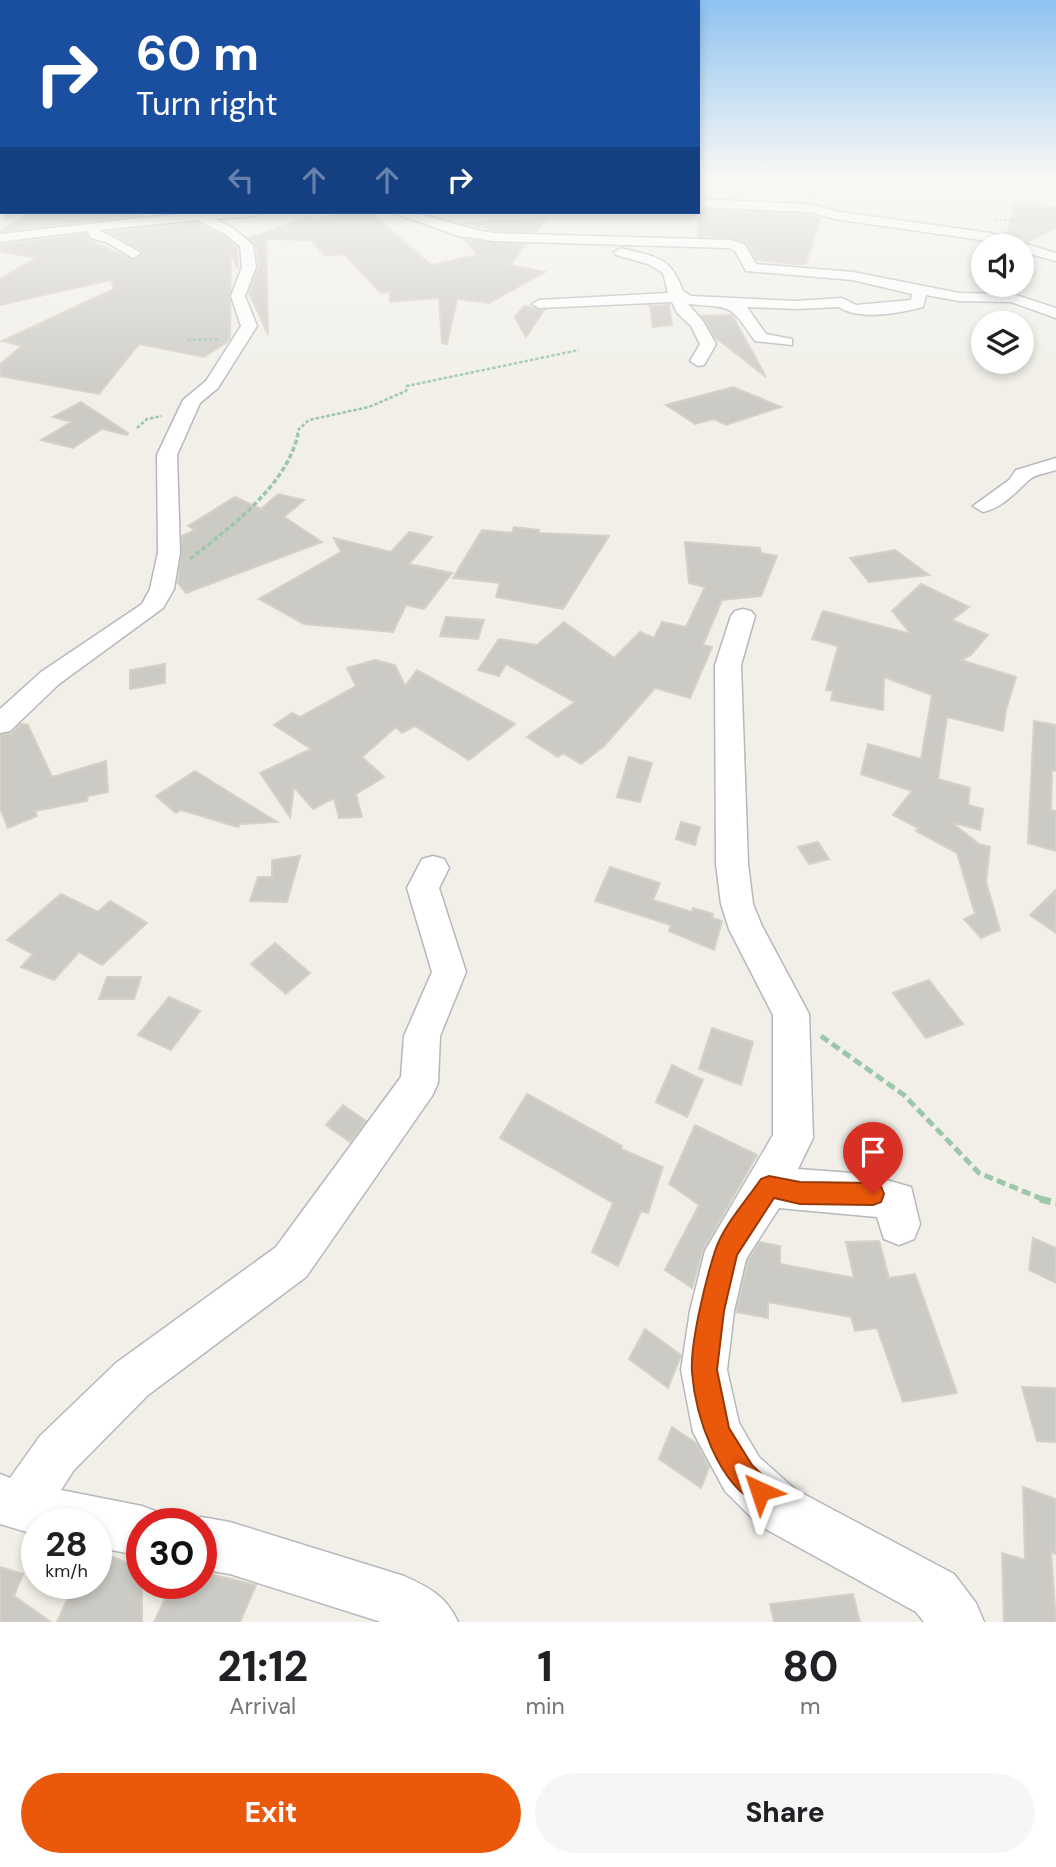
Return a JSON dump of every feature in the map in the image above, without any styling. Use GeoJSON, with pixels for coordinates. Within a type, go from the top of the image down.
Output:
{"type":"FeatureCollection","features":[{"type":"Feature","properties":{"kind":"street"},"geometry":{"type":"LineString","coordinates":[[128,251],[132,254]]}},
{"type":"Feature","properties":{"kind":"street"},"geometry":{"type":"LineString","coordinates":[[0,724],[50,678],[151,608],[162,589],[164,567],[169,552],[167,456],[192,400],[212,384],[249,326],[239,296],[248,267],[247,251]]}},
{"type":"Feature","properties":{"kind":"street"},"geometry":{"type":"LineString","coordinates":[[598,251],[624,253],[653,261],[669,271],[682,310],[706,334],[708,344],[698,361]]}},
{"type":"Feature","properties":{"kind":"street"},"geometry":{"type":"LineString","coordinates":[[741,251],[751,268],[853,276],[959,297],[1013,299],[1056,313]]}},
{"type":"Feature","properties":{"kind":"street"},"geometry":{"type":"LineString","coordinates":[[1034,251],[1056,257]]}},
{"type":"Feature","properties":{"kind":"street"},"geometry":{"type":"LineString","coordinates":[[539,304],[675,295],[688,300],[796,305],[842,302],[853,310],[859,310],[918,304],[921,291]]}},
{"type":"Feature","properties":{"kind":"street"},"geometry":{"type":"LineString","coordinates":[[727,300],[741,309],[761,338],[786,342]]}},
{"type":"Feature","properties":{"kind":"street"},"geometry":{"type":"LineString","coordinates":[[984,506],[1016,484],[1023,474],[1056,464]]}},
{"type":"Feature","properties":{"kind":"street"},"geometry":{"type":"LineString","coordinates":[[743,616],[728,665],[732,864],[737,904],[746,929],[792,1014],[793,1138],[769,1186],[726,1251],[712,1311],[704,1370],[717,1432],[742,1474],[778,1508],[935,1592],[957,1622]]}},
{"type":"Feature","properties":{"kind":"street"},"geometry":{"type":"LineString","coordinates":[[10,1503],[132,1379],[291,1262],[419,1083],[422,1036],[449,972],[423,888],[433,868]]}},
{"type":"Feature","properties":{"kind":"street"},"geometry":{"type":"LineString","coordinates":[[769,1186],[800,1193],[873,1194],[895,1202],[899,1224]]}},
{"type":"Feature","properties":{"kind":"street"},"geometry":{"type":"LineString","coordinates":[[10,1503],[126,1528]]}},
{"type":"Feature","properties":{"kind":"street"},"geometry":{"type":"LineString","coordinates":[[217,1546],[404,1604],[431,1622]]}},
{"type":"Feature","properties":{"kind":"path"},"geometry":{"type":"LineString","coordinates":[[164,567],[190,559],[252,509],[294,451],[299,429],[309,420],[369,407],[406,391],[407,386],[579,350]]}},
{"type":"Feature","properties":{"kind":"path"},"geometry":{"type":"LineString","coordinates":[[792,1014],[904,1095],[979,1173],[1032,1197],[1056,1203]]}},
{"type":"Feature","properties":{"kind":"building"},"geometry":{"type":"Polygon","coordinates":[[[0,251],[112,251],[134,260],[143,255],[140,251],[237,251],[238,269],[231,252],[230,338],[227,342],[204,357],[139,344],[99,394],[0,376],[0,364],[22,346],[2,341],[114,289],[111,280],[0,305],[0,279],[36,258],[0,251]]]}},
{"type":"Feature","properties":{"kind":"building"},"geometry":{"type":"Polygon","coordinates":[[[257,251],[266,251],[268,335],[249,293],[259,267],[257,251]]]}},
{"type":"Feature","properties":{"kind":"building"},"geometry":{"type":"Polygon","coordinates":[[[321,251],[415,251],[431,265],[478,255],[474,251],[521,251],[510,265],[545,272],[489,303],[457,299],[447,344],[442,343],[439,298],[390,302],[390,291],[381,293],[344,254],[326,256],[321,251]]]}},
{"type":"Feature","properties":{"kind":"building"},"geometry":{"type":"Polygon","coordinates":[[[751,251],[810,251],[806,264],[757,260],[751,251]]]}},
{"type":"Feature","properties":{"kind":"building"},"geometry":{"type":"Polygon","coordinates":[[[669,305],[672,325],[653,327],[650,306],[669,305]]]}},
{"type":"Feature","properties":{"kind":"building"},"geometry":{"type":"Polygon","coordinates":[[[524,306],[544,310],[526,337],[515,317],[524,306]]]}},
{"type":"Feature","properties":{"kind":"building"},"geometry":{"type":"Polygon","coordinates":[[[732,315],[766,377],[715,337],[702,316],[732,315]]]}},
{"type":"Feature","properties":{"kind":"building"},"geometry":{"type":"Polygon","coordinates":[[[733,387],[781,407],[726,425],[714,419],[695,424],[666,405],[733,387]]]}},
{"type":"Feature","properties":{"kind":"building"},"geometry":{"type":"Polygon","coordinates":[[[81,402],[128,433],[127,435],[102,429],[73,448],[41,440],[71,422],[53,417],[81,402]]]}},
{"type":"Feature","properties":{"kind":"building"},"geometry":{"type":"Polygon","coordinates":[[[278,494],[304,500],[284,517],[322,542],[186,593],[178,583],[182,536],[195,530],[188,526],[235,497],[261,509],[278,494]]]}},
{"type":"Feature","properties":{"kind":"building"},"geometry":{"type":"Polygon","coordinates":[[[514,527],[539,530],[538,533],[609,536],[563,609],[496,597],[500,583],[453,578],[482,530],[512,533],[514,527]]]}},
{"type":"Feature","properties":{"kind":"building"},"geometry":{"type":"Polygon","coordinates":[[[409,532],[432,537],[409,564],[452,573],[424,609],[406,605],[393,632],[304,624],[259,599],[341,552],[334,538],[391,552],[409,532]]]}},
{"type":"Feature","properties":{"kind":"building"},"geometry":{"type":"Polygon","coordinates":[[[685,542],[760,548],[761,553],[777,556],[761,596],[722,600],[703,645],[712,647],[690,698],[655,688],[604,746],[581,764],[563,753],[558,757],[527,737],[575,702],[506,664],[499,676],[478,670],[499,639],[537,645],[564,622],[614,658],[640,632],[654,638],[662,622],[686,627],[705,587],[689,583],[685,542]]]}},
{"type":"Feature","properties":{"kind":"building"},"geometry":{"type":"Polygon","coordinates":[[[895,550],[929,575],[869,582],[850,558],[895,550]]]}},
{"type":"Feature","properties":{"kind":"building"},"geometry":{"type":"Polygon","coordinates":[[[921,584],[969,607],[952,620],[988,635],[971,655],[961,660],[1016,677],[1003,731],[947,717],[938,779],[970,788],[968,805],[983,809],[980,830],[951,822],[979,844],[990,847],[986,882],[1000,930],[981,938],[964,919],[975,914],[957,853],[893,815],[912,791],[861,774],[868,744],[921,759],[932,695],[884,677],[883,710],[831,700],[833,691],[826,690],[838,646],[812,639],[823,611],[911,634],[892,611],[921,584]]]}},
{"type":"Feature","properties":{"kind":"building"},"geometry":{"type":"Polygon","coordinates":[[[446,617],[484,620],[478,639],[440,636],[446,617]]]}},
{"type":"Feature","properties":{"kind":"building"},"geometry":{"type":"Polygon","coordinates":[[[375,660],[395,665],[405,686],[417,670],[515,724],[469,760],[415,726],[402,733],[396,727],[362,757],[384,777],[356,794],[362,817],[339,818],[334,798],[313,809],[294,787],[290,817],[260,773],[311,749],[274,725],[292,713],[300,717],[356,686],[347,668],[375,660]]]}},
{"type":"Feature","properties":{"kind":"building"},"geometry":{"type":"Polygon","coordinates":[[[165,664],[165,683],[130,689],[130,670],[165,664]]]}},
{"type":"Feature","properties":{"kind":"building"},"geometry":{"type":"Polygon","coordinates":[[[1034,721],[1056,725],[1056,771],[1052,770],[1051,810],[1056,811],[1056,851],[1028,843],[1034,721]]]}},
{"type":"Feature","properties":{"kind":"building"},"geometry":{"type":"Polygon","coordinates":[[[21,724],[28,725],[52,777],[106,761],[108,792],[88,796],[87,801],[35,811],[37,816],[8,828],[0,808],[0,735],[12,733],[21,724]]]}},
{"type":"Feature","properties":{"kind":"building"},"geometry":{"type":"Polygon","coordinates":[[[629,757],[652,763],[640,802],[617,797],[629,757]]]}},
{"type":"Feature","properties":{"kind":"building"},"geometry":{"type":"Polygon","coordinates":[[[195,771],[277,822],[240,824],[238,827],[181,810],[176,813],[156,796],[195,771]]]}},
{"type":"Feature","properties":{"kind":"building"},"geometry":{"type":"Polygon","coordinates":[[[681,822],[700,827],[695,845],[676,839],[681,822]]]}},
{"type":"Feature","properties":{"kind":"building"},"geometry":{"type":"Polygon","coordinates":[[[818,842],[829,859],[809,864],[798,847],[818,842]]]}},
{"type":"Feature","properties":{"kind":"building"},"geometry":{"type":"Polygon","coordinates":[[[300,856],[287,902],[250,901],[258,877],[272,877],[272,860],[300,856]]]}},
{"type":"Feature","properties":{"kind":"building"},"geometry":{"type":"Polygon","coordinates":[[[610,867],[660,883],[653,900],[692,912],[693,908],[713,914],[712,918],[722,921],[714,950],[669,931],[671,925],[595,901],[610,867]]]}},
{"type":"Feature","properties":{"kind":"building"},"geometry":{"type":"Polygon","coordinates":[[[1056,890],[1056,933],[1030,915],[1056,890]]]}},
{"type":"Feature","properties":{"kind":"building"},"geometry":{"type":"Polygon","coordinates":[[[61,894],[98,912],[110,901],[147,923],[102,965],[79,952],[54,980],[21,967],[33,954],[7,940],[61,894]]]}},
{"type":"Feature","properties":{"kind":"building"},"geometry":{"type":"Polygon","coordinates":[[[275,943],[310,973],[286,994],[251,964],[275,943]]]}},
{"type":"Feature","properties":{"kind":"building"},"geometry":{"type":"Polygon","coordinates":[[[107,977],[141,977],[134,999],[99,999],[107,977]]]}},
{"type":"Feature","properties":{"kind":"building"},"geometry":{"type":"Polygon","coordinates":[[[929,980],[963,1024],[926,1038],[893,993],[929,980]]]}},
{"type":"Feature","properties":{"kind":"building"},"geometry":{"type":"Polygon","coordinates":[[[169,997],[200,1011],[171,1050],[138,1035],[169,997]]]}},
{"type":"Feature","properties":{"kind":"building"},"geometry":{"type":"Polygon","coordinates":[[[712,1028],[753,1042],[741,1085],[699,1069],[712,1028]]]}},
{"type":"Feature","properties":{"kind":"building"},"geometry":{"type":"Polygon","coordinates":[[[672,1065],[703,1080],[687,1117],[656,1102],[672,1065]]]}},
{"type":"Feature","properties":{"kind":"building"},"geometry":{"type":"Polygon","coordinates":[[[527,1094],[622,1146],[621,1149],[663,1167],[648,1213],[641,1211],[618,1266],[592,1252],[613,1203],[500,1138],[527,1094]]]}},
{"type":"Feature","properties":{"kind":"building"},"geometry":{"type":"Polygon","coordinates":[[[343,1105],[366,1121],[350,1142],[326,1125],[343,1105]]]}},
{"type":"Feature","properties":{"kind":"building"},"geometry":{"type":"Polygon","coordinates":[[[695,1125],[757,1155],[703,1250],[692,1288],[665,1270],[699,1205],[669,1184],[695,1125]]]}},
{"type":"Feature","properties":{"kind":"building"},"geometry":{"type":"Polygon","coordinates":[[[1033,1238],[1056,1248],[1056,1283],[1029,1270],[1033,1238]]]}},
{"type":"Feature","properties":{"kind":"building"},"geometry":{"type":"Polygon","coordinates":[[[879,1241],[889,1278],[915,1274],[957,1393],[903,1402],[877,1328],[855,1331],[851,1317],[768,1302],[768,1318],[736,1312],[748,1260],[760,1242],[780,1246],[780,1264],[854,1278],[846,1242],[879,1241]]]}},
{"type":"Feature","properties":{"kind":"building"},"geometry":{"type":"Polygon","coordinates":[[[645,1329],[681,1355],[668,1388],[629,1359],[645,1329]]]}},
{"type":"Feature","properties":{"kind":"building"},"geometry":{"type":"Polygon","coordinates":[[[1022,1387],[1056,1388],[1056,1442],[1037,1441],[1022,1387]]]}},
{"type":"Feature","properties":{"kind":"building"},"geometry":{"type":"Polygon","coordinates":[[[672,1427],[696,1443],[709,1467],[701,1488],[659,1459],[672,1427]]]}},
{"type":"Feature","properties":{"kind":"building"},"geometry":{"type":"Polygon","coordinates":[[[1023,1487],[1056,1499],[1056,1554],[1051,1552],[1056,1622],[1004,1622],[1002,1553],[1025,1560],[1023,1487]]]}},
{"type":"Feature","properties":{"kind":"building"},"geometry":{"type":"Polygon","coordinates":[[[112,1557],[126,1562],[126,1599],[142,1599],[142,1622],[57,1622],[67,1599],[112,1599],[112,1557]]]}},
{"type":"Feature","properties":{"kind":"building"},"geometry":{"type":"Polygon","coordinates":[[[0,1567],[21,1573],[14,1596],[51,1622],[0,1622],[0,1567]]]}},
{"type":"Feature","properties":{"kind":"building"},"geometry":{"type":"Polygon","coordinates":[[[217,1576],[256,1585],[240,1622],[154,1622],[165,1599],[217,1599],[217,1576]]]}},
{"type":"Feature","properties":{"kind":"building"},"geometry":{"type":"Polygon","coordinates":[[[853,1594],[860,1622],[774,1622],[770,1604],[853,1594]]]}},
{"type":"Feature","properties":{"kind":"route"},"geometry":{"type":"LineString","coordinates":[[760,1491],[742,1474],[717,1432],[704,1370],[712,1311],[726,1251],[769,1186],[800,1193],[873,1194]]}}]}
